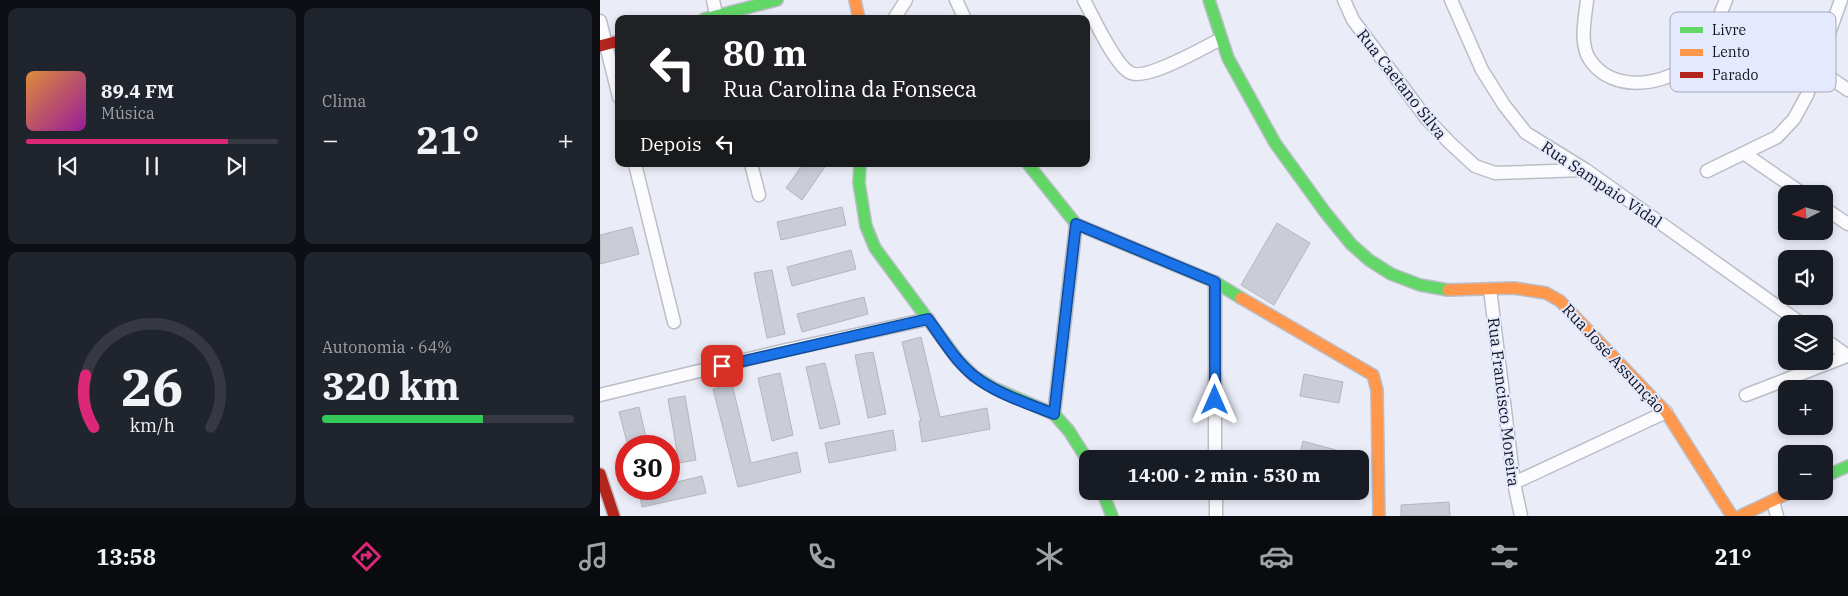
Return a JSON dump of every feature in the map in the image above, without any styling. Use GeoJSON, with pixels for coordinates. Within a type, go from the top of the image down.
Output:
{"type":"FeatureCollection","features":[{"type":"Feature","properties":{"kind":"street"},"geometry":{"type":"LineString","coordinates":[[713,0],[713,15]]}},
{"type":"Feature","properties":{"kind":"street"},"geometry":{"type":"LineString","coordinates":[[724,15],[777,0]]}},
{"type":"Feature","properties":{"kind":"street"},"geometry":{"type":"LineString","coordinates":[[855,0],[858,15]]}},
{"type":"Feature","properties":{"kind":"street"},"geometry":{"type":"LineString","coordinates":[[897,15],[906,0]]}},
{"type":"Feature","properties":{"kind":"street"},"geometry":{"type":"LineString","coordinates":[[956,0],[963,15]]}},
{"type":"Feature","properties":{"kind":"street"},"geometry":{"type":"LineString","coordinates":[[1084,0],[1120,64],[1129,73],[1137,75],[1157,70],[1221,39]]}},
{"type":"Feature","properties":{"kind":"street","name":"Rua José Assunção"},"geometry":{"type":"LineString","coordinates":[[1209,0],[1228,58],[1274,143],[1351,244],[1369,260],[1391,274],[1420,286],[1454,291],[1514,288],[1546,293],[1560,301],[1666,412],[1732,516]]}},
{"type":"Feature","properties":{"kind":"street","name":"Rua Caetano Silva"},"geometry":{"type":"LineString","coordinates":[[1344,0],[1353,20],[1426,118],[1475,166],[1495,173],[1586,170]]}},
{"type":"Feature","properties":{"kind":"street","name":"Rua Sampaio Vidal"},"geometry":{"type":"LineString","coordinates":[[1451,0],[1482,70],[1504,105],[1526,133],[1586,170],[1789,315]]}},
{"type":"Feature","properties":{"kind":"street"},"geometry":{"type":"LineString","coordinates":[[1587,0],[1584,44],[1590,60],[1603,72],[1623,82],[1644,83],[1670,76]]}},
{"type":"Feature","properties":{"kind":"street"},"geometry":{"type":"LineString","coordinates":[[1721,12],[1726,0]]}},
{"type":"Feature","properties":{"kind":"street"},"geometry":{"type":"LineString","coordinates":[[1836,14],[1841,0]]}},
{"type":"Feature","properties":{"kind":"street"},"geometry":{"type":"LineString","coordinates":[[600,21],[603,45],[615,84]]}},
{"type":"Feature","properties":{"kind":"street"},"geometry":{"type":"LineString","coordinates":[[1836,82],[1848,90]]}},
{"type":"Feature","properties":{"kind":"street"},"geometry":{"type":"LineString","coordinates":[[1707,171],[1777,137],[1794,119],[1808,92]]}},
{"type":"Feature","properties":{"kind":"street"},"geometry":{"type":"LineString","coordinates":[[1745,154],[1790,185]]}},
{"type":"Feature","properties":{"kind":"street"},"geometry":{"type":"LineString","coordinates":[[636,167],[674,322]]}},
{"type":"Feature","properties":{"kind":"street"},"geometry":{"type":"LineString","coordinates":[[752,167],[759,195]]}},
{"type":"Feature","properties":{"kind":"street"},"geometry":{"type":"LineString","coordinates":[[860,167],[859,183],[866,226],[875,248],[958,360],[974,376],[994,388],[1054,414],[1069,431],[1081,450]]}},
{"type":"Feature","properties":{"kind":"street"},"geometry":{"type":"LineString","coordinates":[[1031,167],[1076,224],[1215,282],[1373,375],[1378,390],[1379,516]]}},
{"type":"Feature","properties":{"kind":"street"},"geometry":{"type":"LineString","coordinates":[[1833,214],[1848,224]]}},
{"type":"Feature","properties":{"kind":"street"},"geometry":{"type":"LineString","coordinates":[[1054,414],[1076,224]]}},
{"type":"Feature","properties":{"kind":"street"},"geometry":{"type":"LineString","coordinates":[[1215,282],[1216,450]]}},
{"type":"Feature","properties":{"kind":"street","name":"Rua Francisco Moreira"},"geometry":{"type":"LineString","coordinates":[[1490,289],[1514,483],[1521,516]]}},
{"type":"Feature","properties":{"kind":"street"},"geometry":{"type":"LineString","coordinates":[[600,395],[928,319]]}},
{"type":"Feature","properties":{"kind":"street"},"geometry":{"type":"LineString","coordinates":[[1833,345],[1848,356]]}},
{"type":"Feature","properties":{"kind":"street"},"geometry":{"type":"LineString","coordinates":[[1746,395],[1848,356]]}},
{"type":"Feature","properties":{"kind":"street"},"geometry":{"type":"LineString","coordinates":[[1514,483],[1666,412]]}},
{"type":"Feature","properties":{"kind":"street"},"geometry":{"type":"LineString","coordinates":[[1833,473],[1848,466]]}},
{"type":"Feature","properties":{"kind":"street"},"geometry":{"type":"LineString","coordinates":[[600,474],[614,516]]}},
{"type":"Feature","properties":{"kind":"street"},"geometry":{"type":"LineString","coordinates":[[1740,516],[1778,498]]}},
{"type":"Feature","properties":{"kind":"street"},"geometry":{"type":"LineString","coordinates":[[1106,500],[1112,516]]}},
{"type":"Feature","properties":{"kind":"street"},"geometry":{"type":"LineString","coordinates":[[1216,500],[1216,516]]}},
{"type":"Feature","properties":{"kind":"street"},"geometry":{"type":"LineString","coordinates":[[1773,501],[1777,516]]}},
{"type":"Feature","properties":{"kind":"building"},"geometry":{"type":"Polygon","coordinates":[[[801,167],[825,167],[802,200],[786,188],[801,167]]]}},
{"type":"Feature","properties":{"kind":"building"},"geometry":{"type":"Polygon","coordinates":[[[842,207],[846,225],[781,240],[777,222],[842,207]]]}},
{"type":"Feature","properties":{"kind":"building"},"geometry":{"type":"Polygon","coordinates":[[[1277,223],[1310,243],[1274,305],[1241,285],[1277,223]]]}},
{"type":"Feature","properties":{"kind":"building"},"geometry":{"type":"Polygon","coordinates":[[[632,227],[639,254],[600,264],[600,235],[632,227]]]}},
{"type":"Feature","properties":{"kind":"building"},"geometry":{"type":"Polygon","coordinates":[[[851,250],[856,269],[792,286],[787,267],[851,250]]]}},
{"type":"Feature","properties":{"kind":"building"},"geometry":{"type":"Polygon","coordinates":[[[772,270],[785,334],[767,338],[754,273],[772,270]]]}},
{"type":"Feature","properties":{"kind":"building"},"geometry":{"type":"Polygon","coordinates":[[[864,297],[868,314],[802,332],[797,314],[864,297]]]}},
{"type":"Feature","properties":{"kind":"building"},"geometry":{"type":"Polygon","coordinates":[[[921,337],[940,417],[987,408],[990,429],[922,442],[919,421],[921,421],[902,342],[921,337]]]}},
{"type":"Feature","properties":{"kind":"building"},"geometry":{"type":"Polygon","coordinates":[[[873,352],[886,414],[868,418],[855,355],[873,352]]]}},
{"type":"Feature","properties":{"kind":"building"},"geometry":{"type":"Polygon","coordinates":[[[825,363],[840,424],[820,429],[806,367],[825,363]]]}},
{"type":"Feature","properties":{"kind":"building"},"geometry":{"type":"Polygon","coordinates":[[[780,373],[793,435],[772,441],[758,378],[780,373]]]}},
{"type":"Feature","properties":{"kind":"building"},"geometry":{"type":"Polygon","coordinates":[[[1304,374],[1343,382],[1339,403],[1300,396],[1304,374]]]}},
{"type":"Feature","properties":{"kind":"building"},"geometry":{"type":"Polygon","coordinates":[[[732,384],[751,463],[797,452],[801,472],[738,487],[713,389],[732,384]]]}},
{"type":"Feature","properties":{"kind":"building"},"geometry":{"type":"Polygon","coordinates":[[[685,396],[696,460],[680,463],[680,435],[674,435],[668,399],[685,396]]]}},
{"type":"Feature","properties":{"kind":"building"},"geometry":{"type":"Polygon","coordinates":[[[639,407],[645,435],[625,435],[619,412],[639,407]]]}},
{"type":"Feature","properties":{"kind":"building"},"geometry":{"type":"Polygon","coordinates":[[[893,430],[896,450],[829,463],[825,443],[893,430]]]}},
{"type":"Feature","properties":{"kind":"building"},"geometry":{"type":"Polygon","coordinates":[[[1303,441],[1336,450],[1301,450],[1303,441]]]}},
{"type":"Feature","properties":{"kind":"building"},"geometry":{"type":"Polygon","coordinates":[[[702,476],[706,493],[680,499],[680,481],[702,476]]]}},
{"type":"Feature","properties":{"kind":"building"},"geometry":{"type":"Polygon","coordinates":[[[641,500],[674,500],[642,507],[641,500]]]}},
{"type":"Feature","properties":{"kind":"building"},"geometry":{"type":"Polygon","coordinates":[[[1449,502],[1450,516],[1401,516],[1401,505],[1449,502]]]}},
{"type":"Feature","properties":{"kind":"traffic: fast"},"geometry":{"type":"LineString","coordinates":[[719,15],[777,0]]}},
{"type":"Feature","properties":{"kind":"traffic: fast"},"geometry":{"type":"LineString","coordinates":[[1209,0],[1228,58],[1275,143],[1325,212],[1351,244],[1369,260],[1391,274],[1420,285],[1448,290]]}},
{"type":"Feature","properties":{"kind":"traffic: fast"},"geometry":{"type":"LineString","coordinates":[[860,167],[859,183],[866,226],[875,248],[958,360],[974,376],[994,388],[1054,414],[1069,431],[1081,450]]}},
{"type":"Feature","properties":{"kind":"traffic: fast"},"geometry":{"type":"LineString","coordinates":[[1030,167],[1076,224],[1215,282],[1241,298]]}},
{"type":"Feature","properties":{"kind":"traffic: fast"},"geometry":{"type":"LineString","coordinates":[[1833,473],[1848,466]]}},
{"type":"Feature","properties":{"kind":"traffic: fast"},"geometry":{"type":"LineString","coordinates":[[1106,500],[1112,516]]}},
{"type":"Feature","properties":{"kind":"traffic: slow"},"geometry":{"type":"LineString","coordinates":[[855,0],[858,15]]}},
{"type":"Feature","properties":{"kind":"traffic: slow"},"geometry":{"type":"LineString","coordinates":[[1448,290],[1514,288],[1546,293],[1560,301],[1666,412],[1732,516]]}},
{"type":"Feature","properties":{"kind":"traffic: slow"},"geometry":{"type":"LineString","coordinates":[[1241,298],[1373,375],[1377,390],[1379,516]]}},
{"type":"Feature","properties":{"kind":"traffic: slow"},"geometry":{"type":"LineString","coordinates":[[1740,516],[1778,498]]}},
{"type":"Feature","properties":{"kind":"traffic: jam"},"geometry":{"type":"LineString","coordinates":[[600,46],[615,42]]}},
{"type":"Feature","properties":{"kind":"traffic: jam"},"geometry":{"type":"LineString","coordinates":[[600,474],[614,516]]}},
{"type":"Feature","properties":{"kind":"route"},"geometry":{"type":"LineString","coordinates":[[722,366],[928,319],[958,360],[974,376],[1020,401],[1054,414],[1076,224],[1215,282],[1215,400]]}}]}
